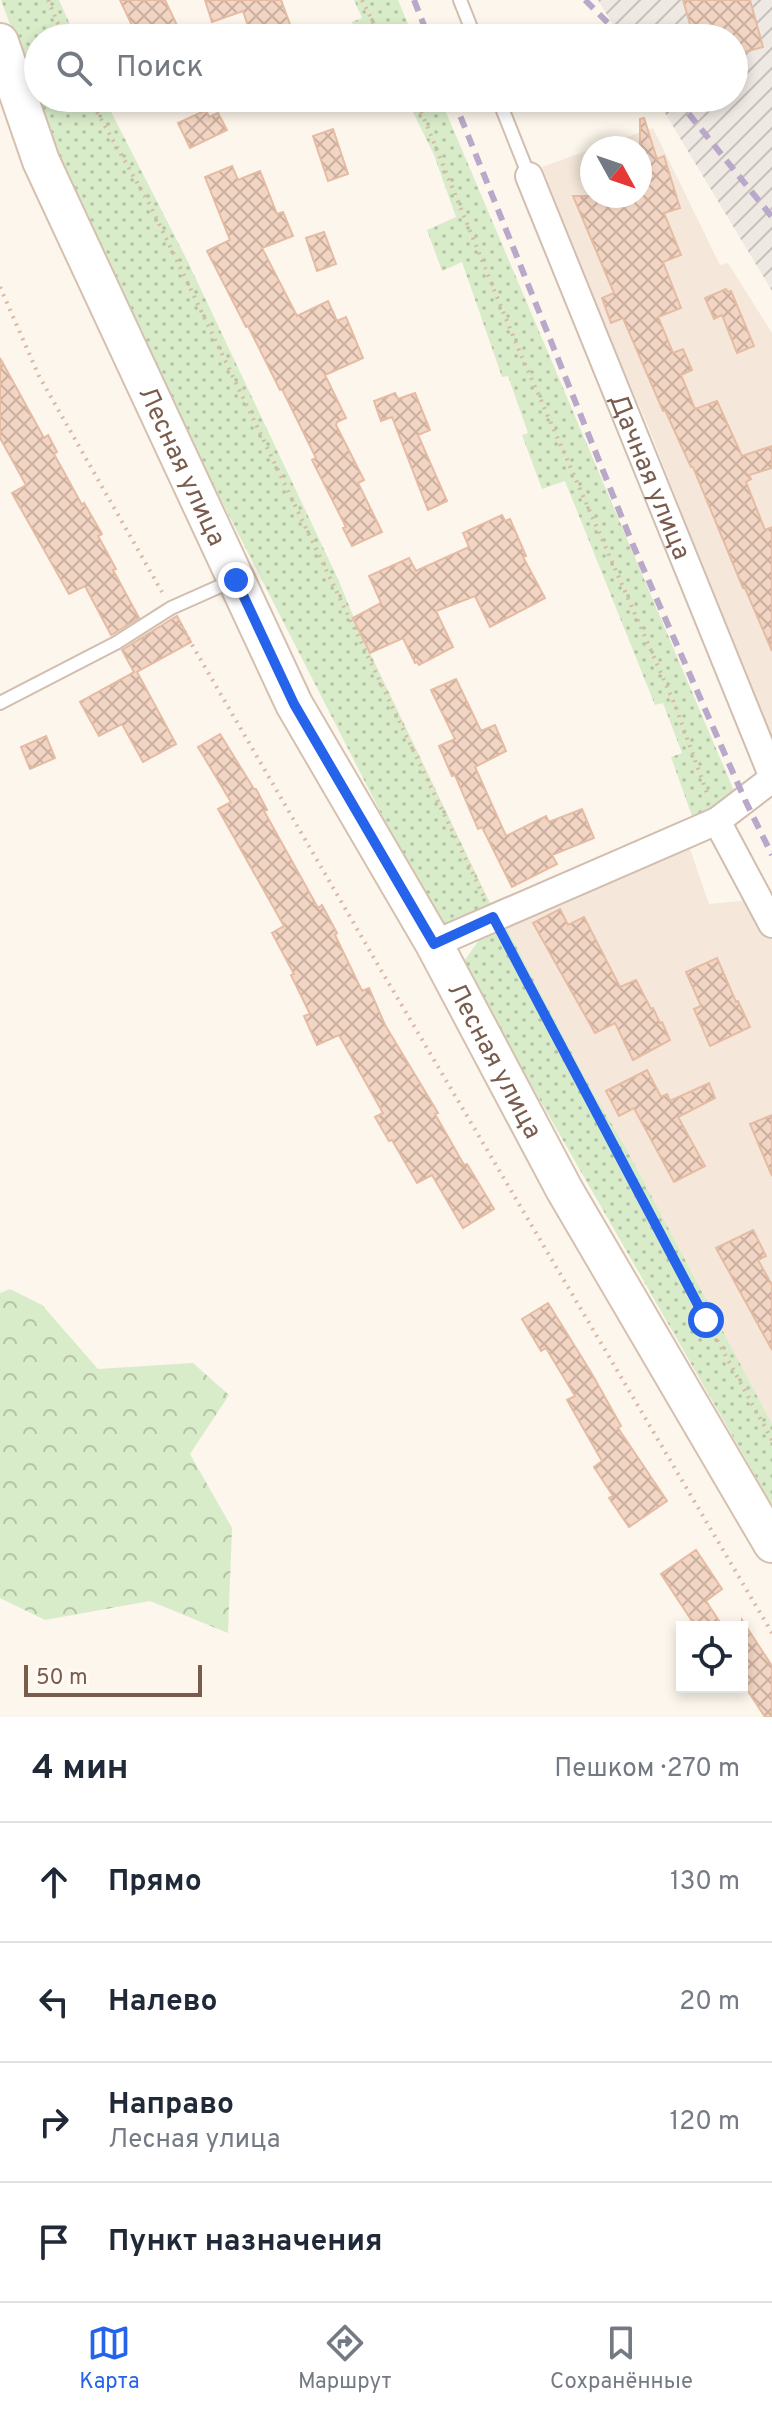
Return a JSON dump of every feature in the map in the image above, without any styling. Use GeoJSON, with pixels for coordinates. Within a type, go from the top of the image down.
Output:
{"type":"FeatureCollection","features":[{"type":"Feature","properties":{"kind":"street","name":"Лесная улица"},"geometry":{"type":"LineString","coordinates":[[0,42],[24,112]]}},
{"type":"Feature","properties":{"kind":"street","name":"Лесная улица"},"geometry":{"type":"LineString","coordinates":[[24,112],[41,161],[294,704],[434,944],[564,1189],[772,1544]]}},
{"type":"Feature","properties":{"kind":"street","name":"Дачная улица"},"geometry":{"type":"LineString","coordinates":[[434,944],[717,821],[772,777],[529,176]]}},
{"type":"Feature","properties":{"kind":"street"},"geometry":{"type":"LineString","coordinates":[[717,821],[772,924]]}},
{"type":"Feature","properties":{"kind":"lane"},"geometry":{"type":"LineString","coordinates":[[460,0],[469,24]]}},
{"type":"Feature","properties":{"kind":"lane"},"geometry":{"type":"LineString","coordinates":[[504,112],[529,176]]}},
{"type":"Feature","properties":{"kind":"lane"},"geometry":{"type":"LineString","coordinates":[[0,703],[116,643],[171,608],[236,580]]}},
{"type":"Feature","properties":{"kind":"path"},"geometry":{"type":"LineString","coordinates":[[48,0],[58,24]]}},
{"type":"Feature","properties":{"kind":"path"},"geometry":{"type":"LineString","coordinates":[[362,0],[374,24]]}},
{"type":"Feature","properties":{"kind":"path"},"geometry":{"type":"LineString","coordinates":[[97,112],[151,207],[493,917],[772,1440]]}},
{"type":"Feature","properties":{"kind":"path"},"geometry":{"type":"LineString","coordinates":[[421,112],[542,403],[675,705],[717,821]]}},
{"type":"Feature","properties":{"kind":"path"},"geometry":{"type":"LineString","coordinates":[[0,287],[39,376],[171,608],[772,1633]]}},
{"type":"Feature","properties":{"kind":"shaded area"},"geometry":{"type":"Polygon","coordinates":[[[598,0],[772,0],[772,291],[664,112],[748,112],[748,24],[613,24],[598,0]]]}},
{"type":"Feature","properties":{"kind":"shaded area"},"geometry":{"type":"Polygon","coordinates":[[[653,128],[720,265],[728,263],[772,333],[772,736],[710,592],[648,426],[604,325],[542,167],[580,153],[580,208],[652,208],[652,136],[630,136],[653,128]]]}},
{"type":"Feature","properties":{"kind":"shaded area"},"geometry":{"type":"Polygon","coordinates":[[[689,846],[709,904],[749,900],[772,941],[772,1424],[505,925],[689,846]]]}},
{"type":"Feature","properties":{"kind":"green space"},"geometry":{"type":"Polygon","coordinates":[[[1,0],[59,0],[70,24],[24,24],[24,63],[1,0]]]}},
{"type":"Feature","properties":{"kind":"green space"},"geometry":{"type":"Polygon","coordinates":[[[354,0],[398,0],[408,24],[353,24],[362,18],[354,0]]]}},
{"type":"Feature","properties":{"kind":"green space"},"geometry":{"type":"Polygon","coordinates":[[[42,112],[111,112],[187,260],[490,903],[693,819],[671,757],[682,753],[663,703],[655,705],[565,481],[542,489],[522,435],[528,433],[508,376],[502,377],[462,262],[442,271],[427,230],[456,217],[434,155],[413,112],[446,112],[737,798],[697,822],[451,930],[443,927],[434,917],[196,451],[62,167],[42,112]]]}},
{"type":"Feature","properties":{"kind":"green space"},"geometry":{"type":"Polygon","coordinates":[[[505,925],[772,1424],[772,1505],[462,964],[479,940],[505,925]]]}},
{"type":"Feature","properties":{"kind":"green space"},"geometry":{"type":"Polygon","coordinates":[[[10,1289],[42,1305],[98,1369],[193,1363],[229,1395],[190,1454],[232,1528],[228,1633],[150,1601],[45,1620],[0,1598],[0,1293],[10,1289]]]}},
{"type":"Feature","properties":{"kind":"building"},"geometry":{"type":"Polygon","coordinates":[[[120,0],[165,0],[176,24],[131,24],[120,0]]]}},
{"type":"Feature","properties":{"kind":"building"},"geometry":{"type":"Polygon","coordinates":[[[205,0],[281,0],[290,24],[247,24],[243,11],[212,22],[205,0]]]}},
{"type":"Feature","properties":{"kind":"building"},"geometry":{"type":"Polygon","coordinates":[[[683,0],[750,0],[763,47],[748,51],[748,24],[690,24],[683,0]]]}},
{"type":"Feature","properties":{"kind":"building"},"geometry":{"type":"Polygon","coordinates":[[[202,112],[207,112],[209,117],[218,113],[227,130],[190,148],[178,123],[202,112]]]}},
{"type":"Feature","properties":{"kind":"building"},"geometry":{"type":"Polygon","coordinates":[[[644,118],[650,136],[640,136],[640,119],[644,118]]]}},
{"type":"Feature","properties":{"kind":"building"},"geometry":{"type":"Polygon","coordinates":[[[333,129],[348,174],[328,181],[313,136],[333,129]]]}},
{"type":"Feature","properties":{"kind":"building"},"geometry":{"type":"Polygon","coordinates":[[[652,143],[657,159],[664,156],[680,208],[664,213],[681,255],[663,262],[681,308],[658,317],[673,353],[683,349],[692,370],[681,375],[695,409],[717,401],[742,456],[772,446],[772,468],[749,475],[751,479],[746,482],[765,530],[772,527],[772,651],[693,467],[663,411],[623,318],[611,323],[602,298],[614,293],[573,196],[580,196],[580,208],[652,208],[652,143]]]}},
{"type":"Feature","properties":{"kind":"building"},"geometry":{"type":"Polygon","coordinates":[[[232,166],[238,180],[260,171],[277,214],[283,212],[293,236],[262,248],[297,316],[328,301],[337,321],[346,317],[363,358],[325,375],[346,418],[336,425],[364,480],[358,483],[382,532],[352,546],[343,528],[346,527],[312,460],[316,458],[207,251],[230,240],[205,177],[232,166]]]}},
{"type":"Feature","properties":{"kind":"building"},"geometry":{"type":"Polygon","coordinates":[[[324,232],[336,264],[317,271],[306,238],[324,232]]]}},
{"type":"Feature","properties":{"kind":"building"},"geometry":{"type":"Polygon","coordinates":[[[726,289],[731,291],[754,346],[737,353],[722,315],[714,319],[705,298],[726,289]]]}},
{"type":"Feature","properties":{"kind":"building"},"geometry":{"type":"Polygon","coordinates":[[[0,358],[44,438],[48,435],[57,452],[54,454],[102,534],[98,536],[139,618],[111,635],[85,586],[69,594],[12,493],[26,485],[0,438],[0,358]]]}},
{"type":"Feature","properties":{"kind":"building"},"geometry":{"type":"Polygon","coordinates":[[[395,393],[398,399],[415,393],[430,430],[418,435],[447,501],[428,510],[392,417],[381,421],[374,401],[395,393]]]}},
{"type":"Feature","properties":{"kind":"building"},"geometry":{"type":"Polygon","coordinates":[[[502,515],[505,521],[510,519],[526,556],[523,557],[545,598],[490,627],[475,596],[436,611],[453,647],[419,665],[415,663],[403,638],[370,653],[353,618],[381,603],[369,576],[409,558],[416,571],[469,547],[463,533],[502,515]]]}},
{"type":"Feature","properties":{"kind":"building"},"geometry":{"type":"Polygon","coordinates":[[[177,616],[191,642],[137,672],[176,744],[143,762],[122,724],[99,736],[80,702],[134,672],[122,650],[177,616]]]}},
{"type":"Feature","properties":{"kind":"building"},"geometry":{"type":"Polygon","coordinates":[[[456,679],[481,731],[495,725],[506,751],[475,767],[506,836],[546,816],[549,822],[582,809],[594,838],[552,855],[557,864],[512,887],[482,827],[478,829],[439,746],[455,739],[431,690],[456,679]]]}},
{"type":"Feature","properties":{"kind":"building"},"geometry":{"type":"Polygon","coordinates":[[[220,734],[256,789],[267,810],[264,811],[318,908],[322,905],[362,991],[369,988],[385,1025],[438,1113],[435,1114],[494,1209],[463,1228],[432,1175],[417,1183],[392,1140],[389,1141],[375,1117],[383,1113],[339,1035],[317,1045],[304,1016],[310,1014],[291,975],[294,974],[272,933],[284,926],[218,809],[231,802],[198,747],[220,734]]]}},
{"type":"Feature","properties":{"kind":"building"},"geometry":{"type":"Polygon","coordinates":[[[46,736],[55,758],[30,769],[21,747],[46,736]]]}},
{"type":"Feature","properties":{"kind":"building"},"geometry":{"type":"Polygon","coordinates":[[[560,909],[568,925],[584,917],[620,987],[636,980],[670,1040],[633,1060],[615,1023],[595,1033],[533,923],[560,909]]]}},
{"type":"Feature","properties":{"kind":"building"},"geometry":{"type":"Polygon","coordinates":[[[717,958],[750,1027],[710,1046],[694,1009],[701,1006],[686,972],[717,958]]]}},
{"type":"Feature","properties":{"kind":"building"},"geometry":{"type":"Polygon","coordinates":[[[647,1070],[661,1097],[667,1094],[670,1101],[709,1083],[715,1098],[678,1117],[705,1166],[674,1182],[634,1108],[619,1116],[606,1091],[647,1070]]]}},
{"type":"Feature","properties":{"kind":"building"},"geometry":{"type":"Polygon","coordinates":[[[772,1115],[772,1176],[750,1124],[772,1115]]]}},
{"type":"Feature","properties":{"kind":"building"},"geometry":{"type":"Polygon","coordinates":[[[753,1230],[766,1256],[758,1260],[772,1285],[772,1350],[716,1248],[753,1230]]]}},
{"type":"Feature","properties":{"kind":"building"},"geometry":{"type":"Polygon","coordinates":[[[548,1303],[592,1374],[621,1426],[618,1428],[667,1501],[629,1527],[609,1498],[613,1496],[594,1467],[602,1461],[567,1400],[575,1396],[546,1348],[541,1351],[522,1319],[548,1303]]]}},
{"type":"Feature","properties":{"kind":"building"},"geometry":{"type":"Polygon","coordinates":[[[696,1550],[722,1589],[706,1601],[719,1621],[692,1621],[661,1574],[696,1550]]]}},
{"type":"Feature","properties":{"kind":"building"},"geometry":{"type":"Polygon","coordinates":[[[748,1629],[772,1666],[772,1717],[765,1717],[748,1691],[748,1629]]]}},
{"type":"Feature","properties":{"kind":"railway"},"geometry":{"type":"LineString","coordinates":[[414,0],[423,24]]}},
{"type":"Feature","properties":{"kind":"railway"},"geometry":{"type":"LineString","coordinates":[[585,0],[609,24]]}},
{"type":"Feature","properties":{"kind":"railway"},"geometry":{"type":"LineString","coordinates":[[459,112],[633,545],[772,855]]}},
{"type":"Feature","properties":{"kind":"railway"},"geometry":{"type":"LineString","coordinates":[[687,112],[772,217]]}},
{"type":"Feature","properties":{"kind":"route"},"geometry":{"type":"LineString","coordinates":[[236,580],[294,704],[434,944],[493,917],[706,1320]]}}]}
